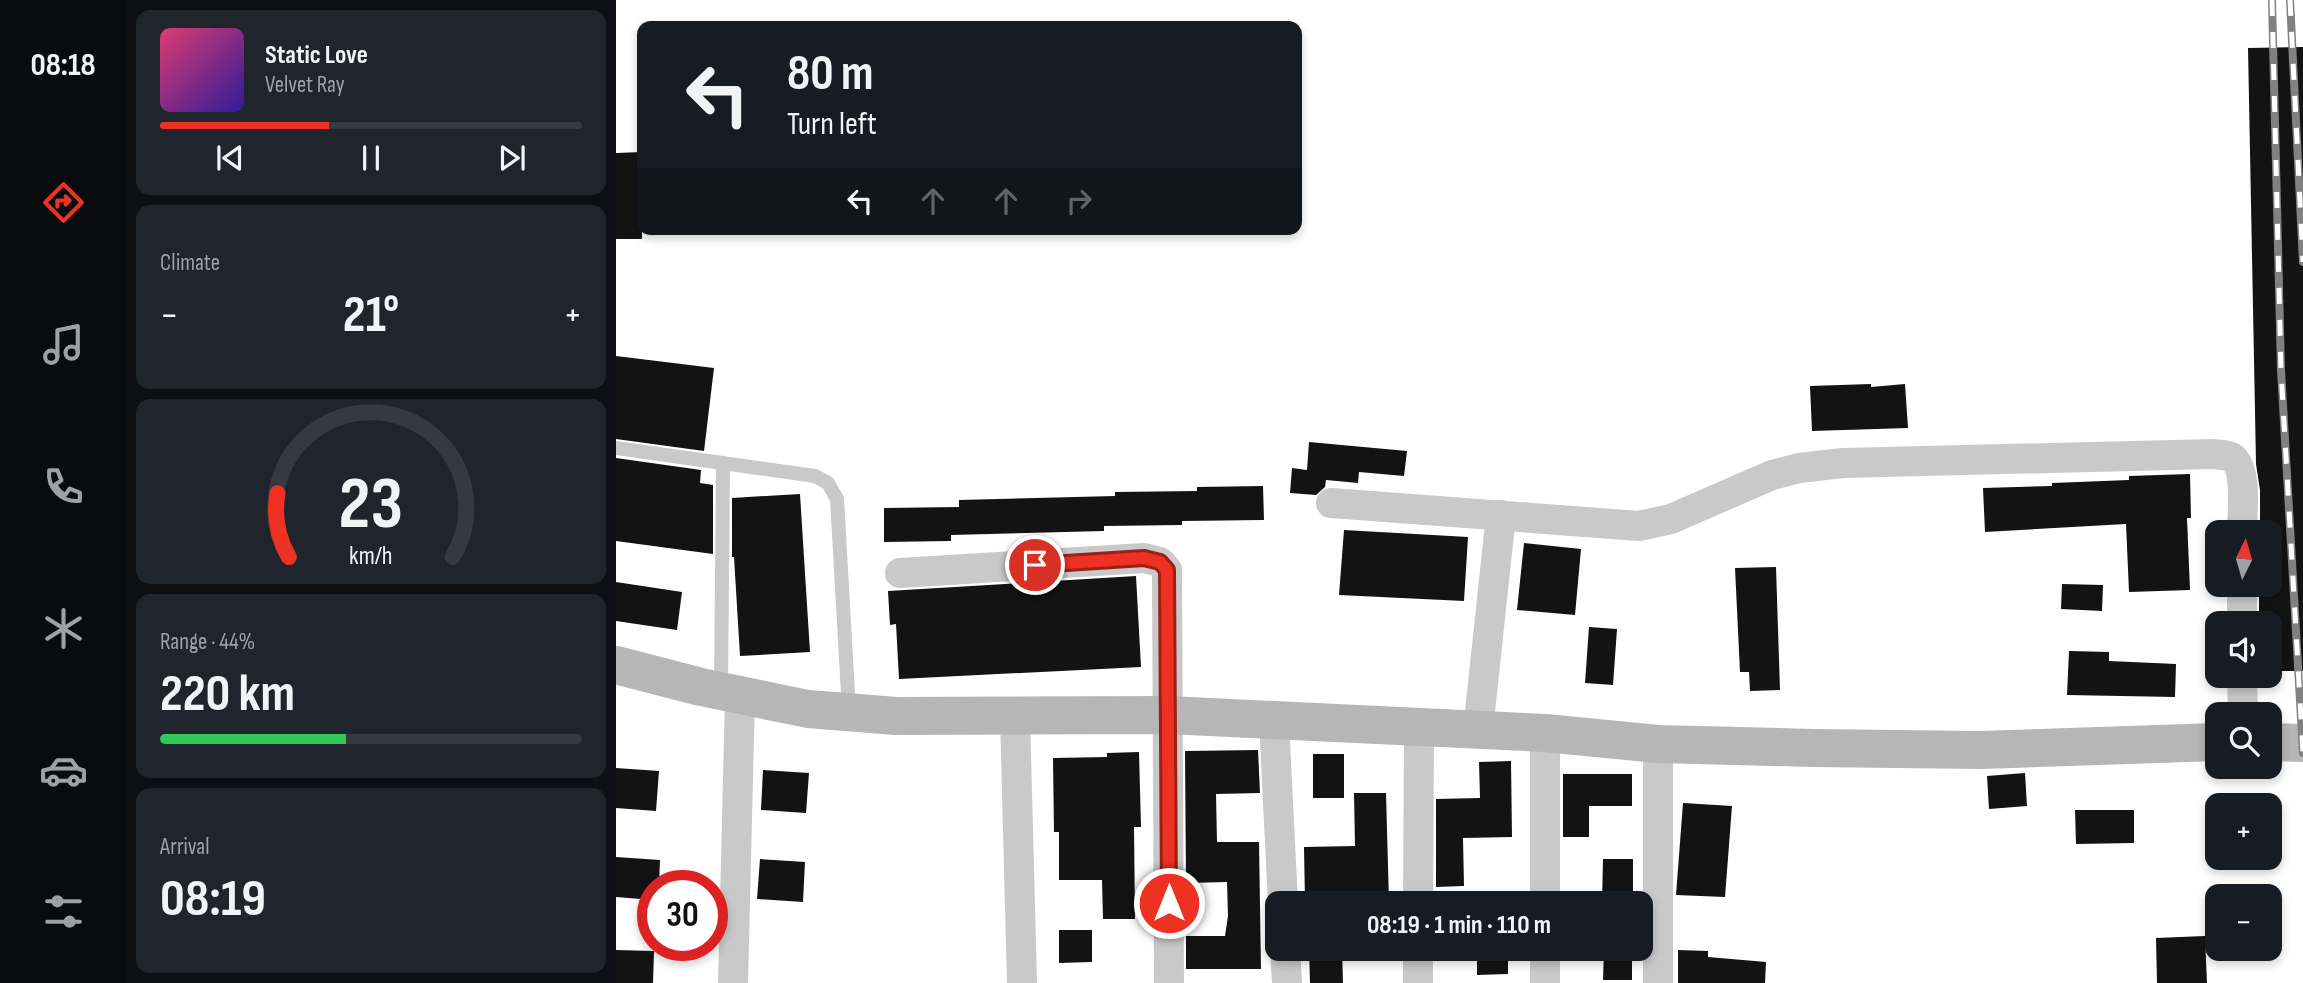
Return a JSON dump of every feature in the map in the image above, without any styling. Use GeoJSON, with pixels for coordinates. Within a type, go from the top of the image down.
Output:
{"type":"FeatureCollection","features":[{"type":"Feature","properties":{"kind":"street"},"geometry":{"type":"LineString","coordinates":[[1331,503],[1639,526],[1671,519],[1772,475],[1798,468],[1843,463],[2214,454],[2229,456],[2238,463],[2242,475],[2242,520]]}},
{"type":"Feature","properties":{"kind":"street"},"geometry":{"type":"LineString","coordinates":[[1478,730],[1501,515]]}},
{"type":"Feature","properties":{"kind":"street"},"geometry":{"type":"LineString","coordinates":[[900,573],[1144,558],[1160,562],[1167,570],[1169,983]]}},
{"type":"Feature","properties":{"kind":"street"},"geometry":{"type":"LineString","coordinates":[[616,665],[808,709],[896,716],[1168,715],[1545,733],[1658,744],[1980,750],[2205,742]]}},
{"type":"Feature","properties":{"kind":"street"},"geometry":{"type":"LineString","coordinates":[[730,693],[733,983]]}},
{"type":"Feature","properties":{"kind":"street"},"geometry":{"type":"LineString","coordinates":[[1015,716],[1022,983]]}},
{"type":"Feature","properties":{"kind":"street"},"geometry":{"type":"LineString","coordinates":[[1274,722],[1282,891]]}},
{"type":"Feature","properties":{"kind":"street"},"geometry":{"type":"LineString","coordinates":[[1418,891],[1419,728]]}},
{"type":"Feature","properties":{"kind":"street"},"geometry":{"type":"LineString","coordinates":[[1545,733],[1545,891]]}},
{"type":"Feature","properties":{"kind":"street"},"geometry":{"type":"LineString","coordinates":[[2282,742],[2303,743]]}},
{"type":"Feature","properties":{"kind":"street"},"geometry":{"type":"LineString","coordinates":[[1658,744],[1658,983]]}},
{"type":"Feature","properties":{"kind":"street"},"geometry":{"type":"LineString","coordinates":[[1286,961],[1287,983]]}},
{"type":"Feature","properties":{"kind":"street"},"geometry":{"type":"LineString","coordinates":[[1418,961],[1418,983]]}},
{"type":"Feature","properties":{"kind":"street"},"geometry":{"type":"LineString","coordinates":[[1545,961],[1545,983]]}},
{"type":"Feature","properties":{"kind":"lane"},"geometry":{"type":"LineString","coordinates":[[616,448],[815,476],[828,483],[837,499],[849,712]]}},
{"type":"Feature","properties":{"kind":"lane"},"geometry":{"type":"LineString","coordinates":[[723,463],[730,693]]}},
{"type":"Feature","properties":{"kind":"building"},"geometry":{"type":"Polygon","coordinates":[[[2303,47],[2303,671],[2282,671],[2282,611],[2259,611],[2259,597],[2282,597],[2282,520],[2260,520],[2260,490],[2256,464],[2248,48],[2303,47]]]}},
{"type":"Feature","properties":{"kind":"building"},"geometry":{"type":"Polygon","coordinates":[[[637,152],[637,235],[642,235],[642,239],[616,239],[616,153],[637,152]]]}},
{"type":"Feature","properties":{"kind":"building"},"geometry":{"type":"Polygon","coordinates":[[[616,356],[714,368],[704,451],[616,439],[616,356]]]}},
{"type":"Feature","properties":{"kind":"building"},"geometry":{"type":"Polygon","coordinates":[[[1871,384],[1871,387],[1905,384],[1908,428],[1812,431],[1810,386],[1871,384]]]}},
{"type":"Feature","properties":{"kind":"building"},"geometry":{"type":"Polygon","coordinates":[[[1309,442],[1407,451],[1404,476],[1359,472],[1358,483],[1326,480],[1325,487],[1316,495],[1290,493],[1292,468],[1307,470],[1309,442]]]}},
{"type":"Feature","properties":{"kind":"building"},"geometry":{"type":"Polygon","coordinates":[[[616,458],[701,470],[700,483],[713,485],[713,554],[616,541],[616,458]]]}},
{"type":"Feature","properties":{"kind":"building"},"geometry":{"type":"Polygon","coordinates":[[[2190,474],[2191,518],[2187,518],[2190,590],[2129,592],[2126,524],[1985,532],[1983,488],[2052,486],[2052,483],[2129,480],[2129,476],[2190,474]]]}},
{"type":"Feature","properties":{"kind":"building"},"geometry":{"type":"Polygon","coordinates":[[[1263,486],[1264,520],[1182,521],[1182,525],[1104,526],[1104,531],[951,535],[951,541],[884,542],[884,508],[959,507],[959,500],[1115,496],[1115,492],[1197,491],[1197,487],[1263,486]]]}},
{"type":"Feature","properties":{"kind":"building"},"geometry":{"type":"Polygon","coordinates":[[[800,494],[810,652],[740,656],[732,557],[732,498],[800,494]]]}},
{"type":"Feature","properties":{"kind":"building"},"geometry":{"type":"Polygon","coordinates":[[[1344,530],[1468,537],[1464,601],[1339,595],[1344,530]]]}},
{"type":"Feature","properties":{"kind":"building"},"geometry":{"type":"Polygon","coordinates":[[[1524,543],[1581,549],[1575,615],[1517,610],[1524,543]]]}},
{"type":"Feature","properties":{"kind":"building"},"geometry":{"type":"Polygon","coordinates":[[[1776,567],[1780,690],[1750,691],[1749,672],[1740,672],[1735,568],[1776,567]]]}},
{"type":"Feature","properties":{"kind":"building"},"geometry":{"type":"Polygon","coordinates":[[[1136,576],[1141,667],[899,679],[896,624],[890,625],[888,591],[1136,576]]]}},
{"type":"Feature","properties":{"kind":"building"},"geometry":{"type":"Polygon","coordinates":[[[616,582],[682,592],[677,630],[616,621],[616,582]]]}},
{"type":"Feature","properties":{"kind":"building"},"geometry":{"type":"Polygon","coordinates":[[[2062,584],[2103,585],[2102,611],[2061,609],[2062,584]]]}},
{"type":"Feature","properties":{"kind":"building"},"geometry":{"type":"Polygon","coordinates":[[[1589,627],[1617,629],[1613,685],[1585,683],[1589,627]]]}},
{"type":"Feature","properties":{"kind":"building"},"geometry":{"type":"Polygon","coordinates":[[[2069,651],[2109,652],[2109,661],[2176,664],[2175,697],[2067,695],[2069,651]]]}},
{"type":"Feature","properties":{"kind":"building"},"geometry":{"type":"Polygon","coordinates":[[[1258,750],[1260,793],[1216,794],[1217,842],[1259,842],[1261,969],[1186,969],[1186,936],[1225,936],[1228,916],[1227,882],[1186,883],[1185,751],[1258,750]]]}},
{"type":"Feature","properties":{"kind":"building"},"geometry":{"type":"Polygon","coordinates":[[[1139,752],[1141,827],[1134,827],[1135,919],[1103,919],[1102,880],[1059,880],[1059,832],[1054,832],[1053,758],[1107,757],[1107,753],[1139,752]]]}},
{"type":"Feature","properties":{"kind":"building"},"geometry":{"type":"Polygon","coordinates":[[[1313,754],[1344,754],[1344,798],[1313,798],[1313,754]]]}},
{"type":"Feature","properties":{"kind":"building"},"geometry":{"type":"Polygon","coordinates":[[[1511,761],[1512,837],[1463,838],[1464,886],[1436,887],[1436,799],[1480,798],[1479,762],[1511,761]]]}},
{"type":"Feature","properties":{"kind":"building"},"geometry":{"type":"Polygon","coordinates":[[[616,768],[659,771],[656,811],[616,808],[616,768]]]}},
{"type":"Feature","properties":{"kind":"building"},"geometry":{"type":"Polygon","coordinates":[[[763,770],[809,773],[806,813],[761,810],[763,770]]]}},
{"type":"Feature","properties":{"kind":"building"},"geometry":{"type":"Polygon","coordinates":[[[2025,773],[2027,806],[1989,809],[1987,776],[2025,773]]]}},
{"type":"Feature","properties":{"kind":"building"},"geometry":{"type":"Polygon","coordinates":[[[1563,774],[1632,774],[1632,806],[1589,806],[1589,837],[1563,837],[1563,774]]]}},
{"type":"Feature","properties":{"kind":"building"},"geometry":{"type":"Polygon","coordinates":[[[1354,793],[1386,793],[1389,891],[1305,891],[1304,847],[1355,846],[1354,793]]]}},
{"type":"Feature","properties":{"kind":"building"},"geometry":{"type":"Polygon","coordinates":[[[1683,803],[1732,806],[1725,897],[1676,895],[1683,803]]]}},
{"type":"Feature","properties":{"kind":"building"},"geometry":{"type":"Polygon","coordinates":[[[2075,810],[2134,810],[2134,843],[2076,844],[2075,810]]]}},
{"type":"Feature","properties":{"kind":"building"},"geometry":{"type":"Polygon","coordinates":[[[616,857],[660,860],[660,870],[637,870],[637,899],[616,897],[616,857]]]}},
{"type":"Feature","properties":{"kind":"building"},"geometry":{"type":"Polygon","coordinates":[[[760,859],[805,862],[803,902],[757,899],[760,859]]]}},
{"type":"Feature","properties":{"kind":"building"},"geometry":{"type":"Polygon","coordinates":[[[1603,859],[1633,859],[1633,891],[1602,891],[1603,859]]]}},
{"type":"Feature","properties":{"kind":"building"},"geometry":{"type":"Polygon","coordinates":[[[1059,930],[1092,930],[1092,962],[1059,963],[1059,930]]]}},
{"type":"Feature","properties":{"kind":"building"},"geometry":{"type":"Polygon","coordinates":[[[2205,936],[2207,983],[2157,983],[2156,938],[2205,936]]]}},
{"type":"Feature","properties":{"kind":"building"},"geometry":{"type":"Polygon","coordinates":[[[616,950],[637,951],[637,961],[654,961],[653,983],[616,983],[616,950]]]}},
{"type":"Feature","properties":{"kind":"building"},"geometry":{"type":"Polygon","coordinates":[[[1678,950],[1708,951],[1708,957],[1766,962],[1765,983],[1678,983],[1678,950]]]}},
{"type":"Feature","properties":{"kind":"building"},"geometry":{"type":"Polygon","coordinates":[[[1309,961],[1342,961],[1343,983],[1310,983],[1309,961]]]}},
{"type":"Feature","properties":{"kind":"building"},"geometry":{"type":"Polygon","coordinates":[[[1477,961],[1508,961],[1508,974],[1477,975],[1477,961]]]}},
{"type":"Feature","properties":{"kind":"building"},"geometry":{"type":"Polygon","coordinates":[[[1604,961],[1632,961],[1632,980],[1603,980],[1604,961]]]}},
{"type":"Feature","properties":{"kind":"railway"},"geometry":{"type":"LineString","coordinates":[[2272,0],[2281,370],[2303,753]]}},
{"type":"Feature","properties":{"kind":"railway"},"geometry":{"type":"LineString","coordinates":[[2290,0],[2303,262]]}},
{"type":"Feature","properties":{"kind":"route"},"geometry":{"type":"LineString","coordinates":[[1035,565],[1144,558],[1160,562],[1167,570],[1169,903]]}}]}
